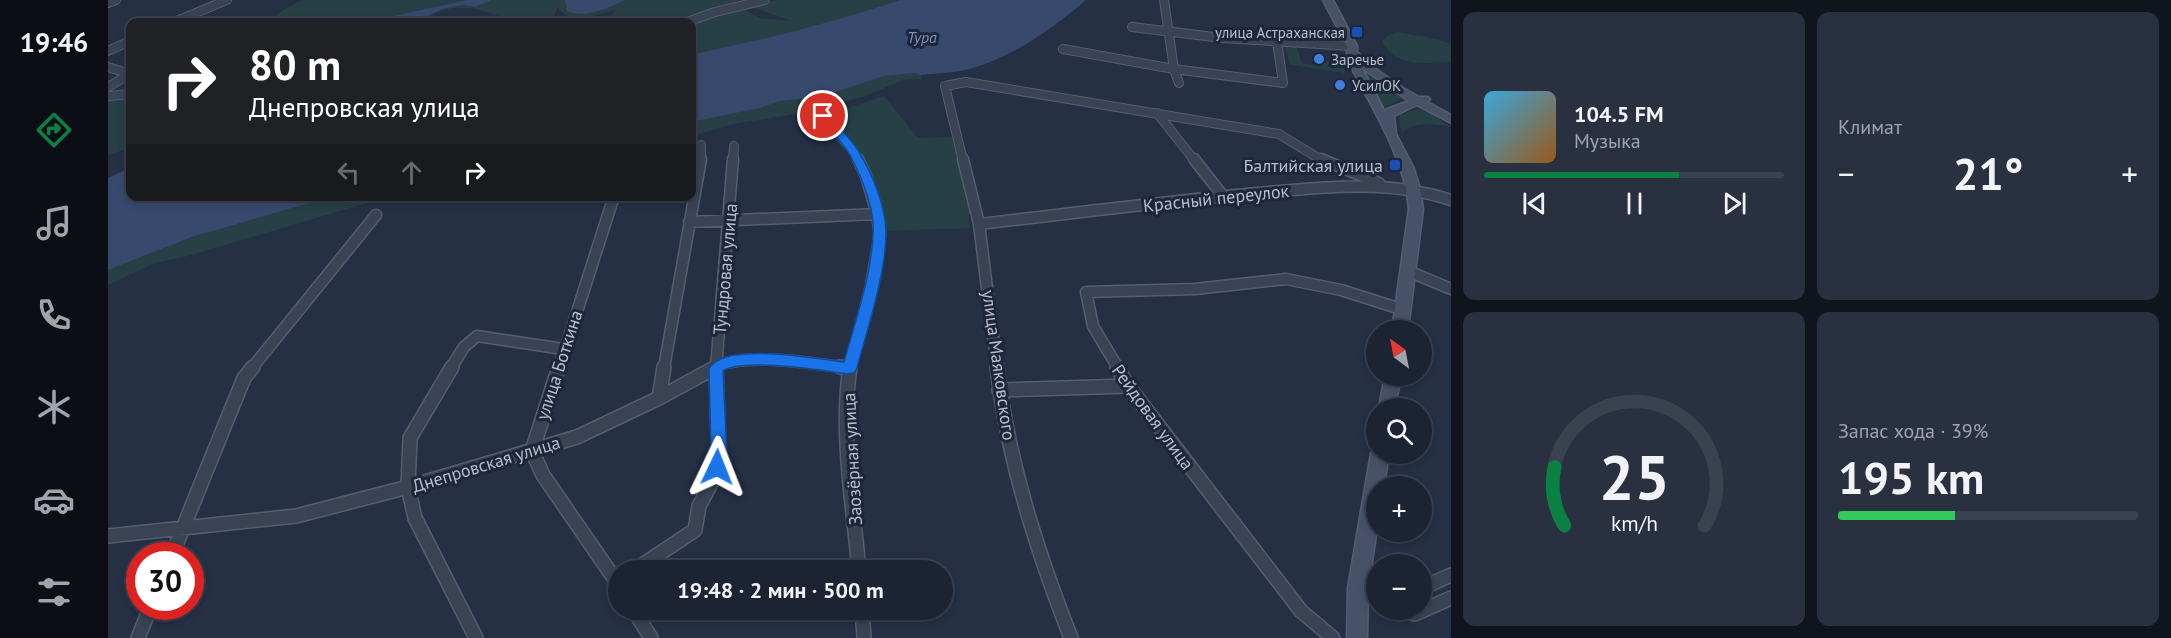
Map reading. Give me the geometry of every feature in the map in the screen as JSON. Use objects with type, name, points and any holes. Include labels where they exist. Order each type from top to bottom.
[{"type":"street","points":[[108,3],[116,0]]},
{"type":"street","points":[[184,18],[227,0]]},
{"type":"street","points":[[696,19],[765,0]]},
{"type":"street","points":[[1164,0],[1174,69],[1179,83]]},
{"type":"street","points":[[1329,0],[1352,49],[1367,67],[1451,114]]},
{"type":"street","points":[[1132,27],[1169,33],[1352,49]]},
{"type":"street","points":[[1064,50],[1174,69],[1283,83],[1277,41]]},
{"type":"street","points":[[108,51],[126,43]]},
{"type":"street","points":[[1352,49],[1352,60],[1408,169],[1414,189],[1416,209],[1402,320]]},
{"type":"street","points":[[108,67],[126,73]]},
{"type":"street","points":[[108,87],[126,76]]},
{"type":"street","name":"улица Маяковского","points":[[1071,638],[1020,491],[999,390],[979,224],[945,86],[966,82],[1157,113]]},
{"type":"street","points":[[108,96],[126,94]]},
{"type":"street","points":[[1423,100],[1451,120]]},
{"type":"street","points":[[1392,137],[1388,116],[1391,111],[1423,100]]},
{"type":"street","points":[[1157,113],[1279,134],[1324,161],[1379,183]]},
{"type":"street","points":[[1157,113],[1223,196]]},
{"type":"street","name":"Заозёрная улица","points":[[823,116],[854,152],[866,176],[877,214],[880,235],[871,286],[849,368],[846,398],[858,560]]},
{"type":"street","points":[[696,182],[701,145]]},
{"type":"street","name":"Тундровая улица","points":[[650,560],[695,530],[699,506],[715,476],[719,456],[716,369],[734,146]]},
{"type":"street","name":"Красный переулок","points":[[979,224],[1223,196],[1379,183],[1414,189],[1451,200]]},
{"type":"street","name":"улица Боткина","points":[[532,451],[612,201]]},
{"type":"street","points":[[659,398],[693,201]]},
{"type":"street","points":[[689,222],[877,214]]},
{"type":"street","points":[[177,542],[244,378],[376,215]]},
{"type":"street","points":[[1408,271],[1451,289]]},
{"type":"street","name":"Рейдовая улица","points":[[1333,638],[1301,611],[1128,386],[1093,326],[1086,292],[1195,289],[1286,279],[1341,290],[1404,310]]},
{"type":"street","points":[[476,638],[415,518],[408,487],[410,438],[464,347],[477,336],[563,349]]},
{"type":"street","name":"Днепровская улица","points":[[108,537],[296,516],[408,487],[577,437],[659,398],[716,369],[725,362],[746,359],[849,368]]},
{"type":"street","points":[[999,390],[1128,386]]},
{"type":"street","points":[[532,451],[543,475],[608,569]]},
{"type":"street","points":[[1357,638],[1358,588],[1378,464]]},
{"type":"street","points":[[1432,584],[1451,575]]},
{"type":"street","points":[[1358,588],[1366,592]]},
{"type":"street","points":[[1432,606],[1451,598]]},
{"type":"street","points":[[138,638],[145,620]]},
{"type":"street","points":[[640,620],[651,638]]},
{"type":"street","points":[[863,620],[864,638]]},
{"type":"green space","points":[[302,0],[467,0],[384,18],[273,18]]},
{"type":"green space","points":[[492,0],[565,0],[568,9],[600,10],[625,0],[742,0],[681,18],[601,18],[613,15],[616,9],[577,18],[563,13],[558,7],[553,18],[502,18],[472,8],[452,8],[423,18],[442,9],[463,5],[475,7]]},
{"type":"green space","points":[[777,0],[900,0],[797,31],[696,53],[696,22],[740,8],[760,18],[792,21],[755,8],[760,4]]},
{"type":"green space","points":[[1397,32],[1451,44],[1451,61],[1422,63],[1394,56],[1382,41]]},
{"type":"green space","points":[[1284,43],[1296,45],[1302,63],[1321,66],[1321,63],[1326,63],[1326,61],[1342,63],[1345,73],[1290,65]]},
{"type":"green space","points":[[1360,68],[1400,94],[1403,98],[1380,110]]},
{"type":"green space","points":[[915,73],[921,75],[921,79],[906,79],[865,96],[813,111],[733,124],[696,135],[696,121],[760,108],[780,101],[821,97],[884,76]]},
{"type":"green space","points":[[884,96],[918,138],[953,137],[957,141],[971,213],[968,215],[970,228],[882,231],[870,177],[826,115]]},
{"type":"green space","points":[[126,98],[126,149],[108,155],[108,100]]},
{"type":"green space","points":[[1418,109],[1431,113],[1451,127],[1432,124],[1419,125],[1402,134],[1400,115]]},
{"type":"green space","points":[[316,201],[374,201],[188,256],[155,263],[108,285],[108,270],[192,237]]},
{"type":"water","points":[[467,0],[492,0],[475,7],[463,5],[442,9],[423,18],[384,18]]},
{"type":"water","points":[[565,0],[625,0],[596,12],[581,14],[567,11]]},
{"type":"water","name":"Тура","points":[[900,0],[1086,0],[1034,39],[1006,55],[976,67],[921,75],[915,73],[884,76],[821,97],[780,101],[760,108],[696,121],[696,53],[848,16]]},
{"type":"water","points":[[126,170],[126,201],[316,201],[192,237],[108,270],[108,178]]},
{"type":"place","name":"улица Астраханская","points":[[1357,32]]},
{"type":"place","name":"Заречье","points":[[1319,59]]},
{"type":"place","name":"УсилОК","points":[[1340,85]]},
{"type":"place","name":"Балтийская улица","points":[[1395,165]]},
{"type":"route","points":[[717,467],[719,456],[716,369],[725,362],[746,359],[849,368],[871,286],[880,235],[877,214],[866,176],[854,152],[823,116]]}]
